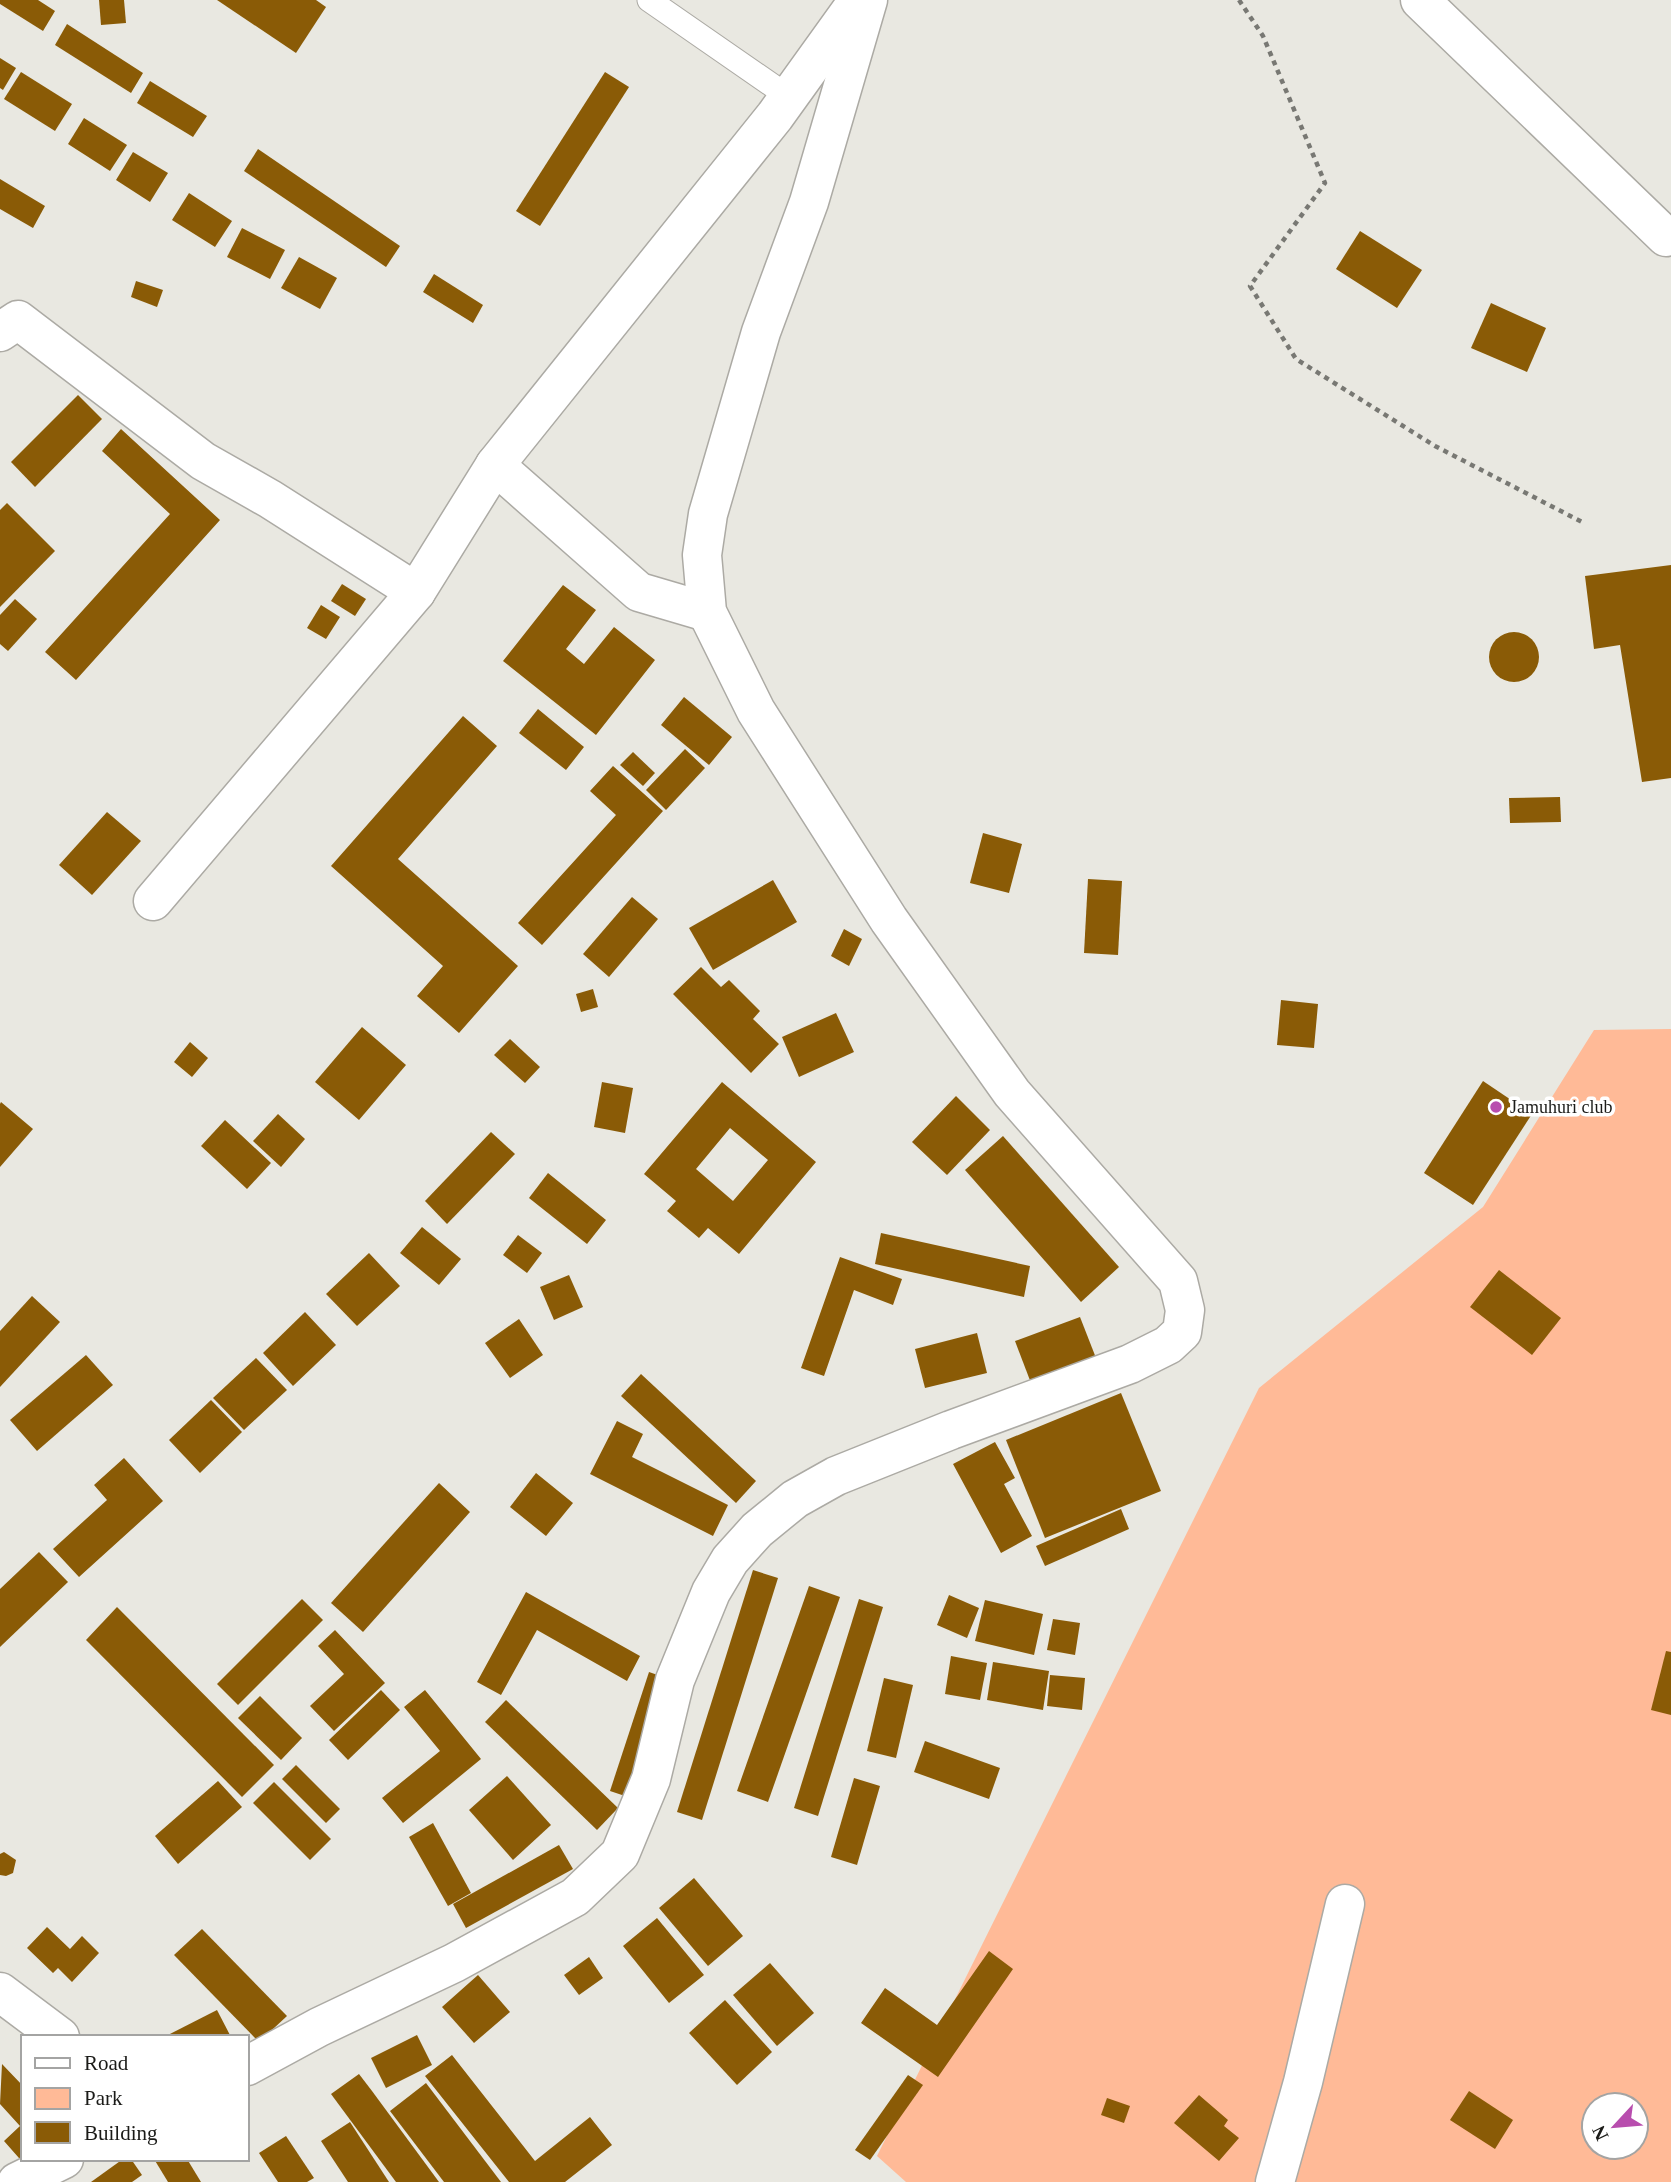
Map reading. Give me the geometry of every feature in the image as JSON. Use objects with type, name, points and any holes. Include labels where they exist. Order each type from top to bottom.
[{"type":"street","points":[[153,901],[416,592],[495,465],[789,97],[858,0]]},
{"type":"street","points":[[248,2066],[454,1964],[575,1897],[620,1854],[651,1779],[675,1680],[710,1592],[730,1560],[757,1530],[794,1499],[836,1476],[938,1435],[1130,1364],[1168,1345],[1182,1332],[1185,1310],[1178,1281],[1012,1093],[897,931],[755,711],[707,612],[702,555],[708,514],[761,332],[809,202],[868,0]]},
{"type":"street","points":[[1420,0],[1666,237]]},
{"type":"street","points":[[6,318],[203,461],[270,499],[416,592]]},
{"type":"street","points":[[495,465],[639,592],[707,612]]},
{"type":"street","points":[[1275,2182],[1303,2082],[1345,1904]]},
{"type":"street","points":[[0,1992],[57,2035]]},
{"type":"street","points":[[17,2182],[60,2161]]},
{"type":"lane","points":[[649,0],[789,97]]},
{"type":"path","points":[[1239,0],[1262,36],[1325,183],[1250,286],[1296,359],[1435,446],[1582,522]]},
{"type":"green space","points":[[1671,1029],[1671,2182],[906,2182],[877,2156],[1259,1388],[1483,1207],[1594,1030]]},
{"type":"building","points":[[0,0],[38,0],[55,11],[43,31],[0,4]]},
{"type":"building","points":[[99,0],[124,0],[126,23],[101,25]]},
{"type":"building","points":[[217,0],[316,0],[326,7],[296,53]]},
{"type":"building","points":[[67,24],[143,73],[131,93],[55,45]]},
{"type":"building","points":[[0,58],[16,68],[3,90],[0,88]]},
{"type":"building","points":[[21,72],[72,104],[55,131],[4,99]]},
{"type":"building","points":[[605,72],[629,87],[540,226],[516,211]]},
{"type":"building","points":[[150,81],[207,116],[193,137],[137,103]]},
{"type":"building","points":[[84,118],[127,145],[110,171],[68,144]]},
{"type":"building","points":[[258,149],[400,246],[386,267],[244,171]]},
{"type":"building","points":[[133,152],[168,173],[150,202],[116,180]]},
{"type":"building","points":[[0,179],[45,206],[33,228],[0,209]]},
{"type":"building","points":[[189,193],[232,221],[215,247],[172,220]]},
{"type":"building","points":[[242,228],[285,250],[270,279],[227,257]]},
{"type":"building","points":[[1360,231],[1422,270],[1397,308],[1336,269]]},
{"type":"building","points":[[299,257],[337,278],[320,309],[281,288]]},
{"type":"building","points":[[434,274],[483,305],[473,323],[423,292]]},
{"type":"building","points":[[136,281],[163,290],[157,307],[131,297]]},
{"type":"building","points":[[1491,303],[1546,328],[1527,372],[1471,348]]},
{"type":"building","points":[[78,395],[102,419],[35,487],[11,462]]},
{"type":"building","points":[[121,429],[220,520],[76,680],[45,652],[170,514],[102,451]]},
{"type":"building","points":[[7,503],[55,551],[0,607],[0,510]]},
{"type":"building","points":[[1671,565],[1671,778],[1642,782],[1620,645],[1594,649],[1585,576]]},
{"type":"building","points":[[342,584],[366,599],[355,616],[331,601]]},
{"type":"building","points":[[563,585],[596,610],[566,649],[584,664],[614,627],[655,660],[596,735],[503,661]]},
{"type":"building","points":[[15,599],[37,619],[8,651],[0,644],[0,615]]},
{"type":"building","points":[[321,605],[340,617],[326,639],[307,628]]},
{"type":"building","points":[[1514,632],[1532,639],[1539,657],[1532,675],[1514,682],[1496,675],[1489,657],[1496,639]]},
{"type":"building","points":[[684,697],[732,737],[709,765],[661,725]]},
{"type":"building","points":[[538,709],[584,747],[566,770],[519,733]]},
{"type":"building","points":[[463,716],[497,746],[398,859],[518,966],[459,1033],[417,996],[443,966],[331,866]]},
{"type":"building","points":[[685,749],[705,768],[666,810],[646,790]]},
{"type":"building","points":[[633,752],[655,773],[643,786],[620,765]]},
{"type":"building","points":[[613,766],[663,811],[542,945],[518,923],[616,815],[590,791]]},
{"type":"building","points":[[1560,797],[1561,822],[1510,823],[1509,798]]},
{"type":"building","points":[[107,812],[141,841],[92,895],[59,865]]},
{"type":"building","points":[[983,833],[1022,844],[1009,893],[970,883]]},
{"type":"building","points":[[1088,879],[1122,881],[1118,955],[1084,953]]},
{"type":"building","points":[[773,880],[797,922],[713,970],[689,928]]},
{"type":"building","points":[[632,897],[658,919],[609,977],[583,954]]},
{"type":"building","points":[[844,929],[862,939],[849,966],[831,956]]},
{"type":"building","points":[[701,967],[721,987],[729,980],[760,1011],[753,1019],[779,1044],[751,1073],[673,994]]},
{"type":"building","points":[[593,989],[598,1007],[581,1012],[576,994]]},
{"type":"building","points":[[1281,1000],[1318,1004],[1314,1048],[1277,1045]]},
{"type":"building","points":[[836,1013],[854,1052],[799,1077],[782,1037]]},
{"type":"building","points":[[362,1027],[406,1065],[359,1120],[315,1082]]},
{"type":"building","points":[[510,1039],[540,1067],[525,1083],[494,1055]]},
{"type":"building","points":[[190,1042],[208,1058],[192,1077],[174,1062]]},
{"type":"building","points":[[1483,1081],[1532,1114],[1473,1205],[1424,1173]]},
{"type":"building","points":[[602,1082],[633,1088],[625,1133],[594,1127]]},
{"type":"building","points":[[722,1082],[816,1162],[739,1254],[708,1228],[699,1238],[667,1211],[676,1201],[644,1174]],"holes":[[[730,1128],[768,1160],[733,1201],[696,1169]]]},
{"type":"building","points":[[956,1096],[990,1130],[947,1175],[912,1142]]},
{"type":"building","points":[[1,1102],[33,1129],[0,1167],[0,1104]]},
{"type":"building","points":[[278,1114],[305,1139],[281,1167],[253,1141]]},
{"type":"building","points":[[225,1120],[271,1163],[247,1189],[201,1146]]},
{"type":"building","points":[[491,1132],[515,1154],[447,1224],[425,1201]]},
{"type":"building","points":[[1003,1136],[1119,1267],[1081,1302],[965,1170]]},
{"type":"building","points":[[548,1173],[606,1220],[587,1244],[529,1198]]},
{"type":"building","points":[[422,1227],[461,1259],[439,1285],[400,1253]]},
{"type":"building","points":[[881,1233],[1030,1266],[1024,1297],[875,1264]]},
{"type":"building","points":[[518,1235],[542,1253],[527,1273],[503,1255]]},
{"type":"building","points":[[369,1253],[400,1286],[357,1326],[326,1294]]},
{"type":"building","points":[[840,1257],[902,1279],[893,1305],[854,1290],[824,1376],[801,1368]]},
{"type":"building","points":[[1499,1270],[1561,1318],[1532,1355],[1470,1307]]},
{"type":"building","points":[[569,1275],[583,1307],[554,1320],[540,1287]]},
{"type":"building","points":[[32,1296],[60,1322],[0,1387],[0,1331]]},
{"type":"building","points":[[305,1312],[336,1345],[293,1386],[263,1353]]},
{"type":"building","points":[[1080,1317],[1096,1358],[1031,1383],[1015,1341]]},
{"type":"building","points":[[519,1319],[543,1355],[510,1378],[485,1343]]},
{"type":"building","points":[[977,1333],[987,1373],[925,1388],[915,1349]]},
{"type":"building","points":[[86,1355],[113,1385],[37,1451],[10,1420]]},
{"type":"building","points":[[256,1358],[287,1390],[244,1430],[213,1398]]},
{"type":"building","points":[[641,1374],[756,1481],[736,1503],[621,1396]]},
{"type":"building","points":[[1121,1393],[1161,1491],[1045,1538],[1006,1440]]},
{"type":"building","points":[[211,1400],[242,1432],[200,1473],[169,1440]]},
{"type":"building","points":[[617,1421],[643,1434],[632,1457],[728,1505],[713,1536],[590,1474]]},
{"type":"building","points":[[995,1442],[1015,1478],[1004,1484],[1032,1536],[1001,1553],[953,1464]]},
{"type":"building","points":[[124,1458],[163,1501],[79,1577],[53,1549],[107,1500],[94,1485]]},
{"type":"building","points":[[536,1473],[573,1503],[546,1536],[510,1507]]},
{"type":"building","points":[[439,1483],[470,1512],[363,1632],[331,1603]]},
{"type":"building","points":[[1121,1509],[1129,1529],[1045,1566],[1036,1546]]},
{"type":"building","points":[[39,1552],[68,1582],[0,1647],[0,1589]]},
{"type":"building","points":[[753,1570],[778,1578],[702,1820],[677,1812]]},
{"type":"building","points":[[809,1586],[840,1597],[768,1802],[737,1791]]},
{"type":"building","points":[[526,1592],[640,1656],[627,1681],[537,1630],[501,1695],[477,1682]]},
{"type":"building","points":[[949,1595],[979,1608],[967,1638],[937,1625]]},
{"type":"building","points":[[302,1599],[323,1620],[238,1705],[217,1684]]},
{"type":"building","points":[[859,1599],[883,1607],[818,1816],[794,1808]]},
{"type":"building","points":[[985,1600],[1043,1614],[1034,1655],[975,1641]]},
{"type":"building","points":[[117,1607],[274,1765],[242,1797],[86,1640]]},
{"type":"building","points":[[1053,1619],[1080,1623],[1075,1655],[1047,1650]]},
{"type":"building","points":[[335,1630],[385,1683],[334,1731],[310,1706],[344,1674],[318,1646]]},
{"type":"building","points":[[1666,1651],[1671,1652],[1671,1715],[1651,1710]]},
{"type":"building","points":[[951,1656],[987,1663],[980,1700],[945,1694]]},
{"type":"building","points":[[993,1662],[1049,1671],[1043,1710],[987,1700]]},
{"type":"building","points":[[649,1672],[672,1680],[634,1799],[610,1791]]},
{"type":"building","points":[[1050,1675],[1085,1678],[1082,1710],[1047,1706]]},
{"type":"building","points":[[884,1678],[913,1685],[896,1758],[867,1751]]},
{"type":"building","points":[[381,1690],[400,1710],[348,1760],[329,1740]]},
{"type":"building","points":[[425,1690],[481,1759],[403,1823],[382,1798],[440,1751],[404,1707]]},
{"type":"building","points":[[260,1696],[302,1738],[281,1760],[238,1718]]},
{"type":"building","points":[[506,1700],[618,1808],[597,1830],[485,1722]]},
{"type":"building","points":[[925,1741],[1000,1768],[989,1799],[914,1772]]},
{"type":"building","points":[[296,1765],[340,1809],[326,1823],[282,1779]]},
{"type":"building","points":[[507,1776],[551,1825],[513,1860],[469,1810]]},
{"type":"building","points":[[854,1778],[880,1786],[857,1865],[831,1857]]},
{"type":"building","points":[[218,1781],[242,1807],[178,1864],[155,1836]]},
{"type":"building","points":[[274,1782],[331,1839],[310,1860],[253,1803]]},
{"type":"building","points":[[433,1823],[471,1893],[448,1906],[409,1837]]},
{"type":"building","points":[[559,1845],[573,1869],[466,1928],[453,1904]]},
{"type":"building","points":[[4,1852],[16,1860],[13,1873],[6,1876],[0,1875],[0,1854]]},
{"type":"building","points":[[694,1878],[743,1936],[708,1966],[659,1908]]},
{"type":"building","points":[[657,1918],[704,1975],[669,2003],[623,1946]]},
{"type":"building","points":[[47,1927],[70,1949],[82,1936],[99,1953],[72,1982],[58,1968],[53,1973],[27,1948]]},
{"type":"building","points":[[202,1929],[287,2016],[259,2042],[174,1955]]},
{"type":"building","points":[[989,1951],[1013,1969],[938,2077],[861,2023],[885,1988],[937,2025]]},
{"type":"building","points":[[589,1957],[603,1978],[579,1995],[564,1975]]},
{"type":"building","points":[[770,1963],[814,2013],[777,2046],[733,1995]]},
{"type":"building","points":[[478,1975],[510,2012],[474,2043],[442,2007]]},
{"type":"building","points":[[725,2000],[772,2052],[737,2085],[689,2033]]},
{"type":"building","points":[[217,2010],[230,2035],[168,2035]]},
{"type":"building","points":[[417,2035],[432,2065],[386,2088],[371,2058]]},
{"type":"building","points":[[452,2055],[535,2161],[590,2117],[612,2145],[565,2182],[509,2182],[425,2076]]},
{"type":"building","points":[[2,2064],[21,2084],[21,2160],[4,2141],[20,2126],[0,2104]]},
{"type":"building","points":[[359,2074],[439,2182],[396,2182],[331,2094]]},
{"type":"building","points":[[908,2075],[923,2085],[870,2160],[855,2150]]},
{"type":"building","points":[[426,2083],[501,2182],[444,2182],[390,2111]]},
{"type":"building","points":[[1469,2091],[1513,2120],[1495,2149],[1450,2120]]},
{"type":"building","points":[[1199,2095],[1228,2120],[1224,2126],[1239,2138],[1219,2161],[1174,2123]]},
{"type":"building","points":[[1107,2098],[1130,2106],[1124,2123],[1101,2115]]},
{"type":"building","points":[[350,2122],[389,2182],[348,2182],[321,2141]]},
{"type":"building","points":[[286,2136],[314,2178],[307,2182],[278,2182],[259,2153]]},
{"type":"building","points":[[120,2161],[132,2161],[142,2175],[132,2182],[91,2182]]},
{"type":"building","points":[[155,2161],[188,2161],[201,2182],[168,2182]]},
{"type":"place","name":"Jamuhuri club","points":[[1496,1107]]}]
